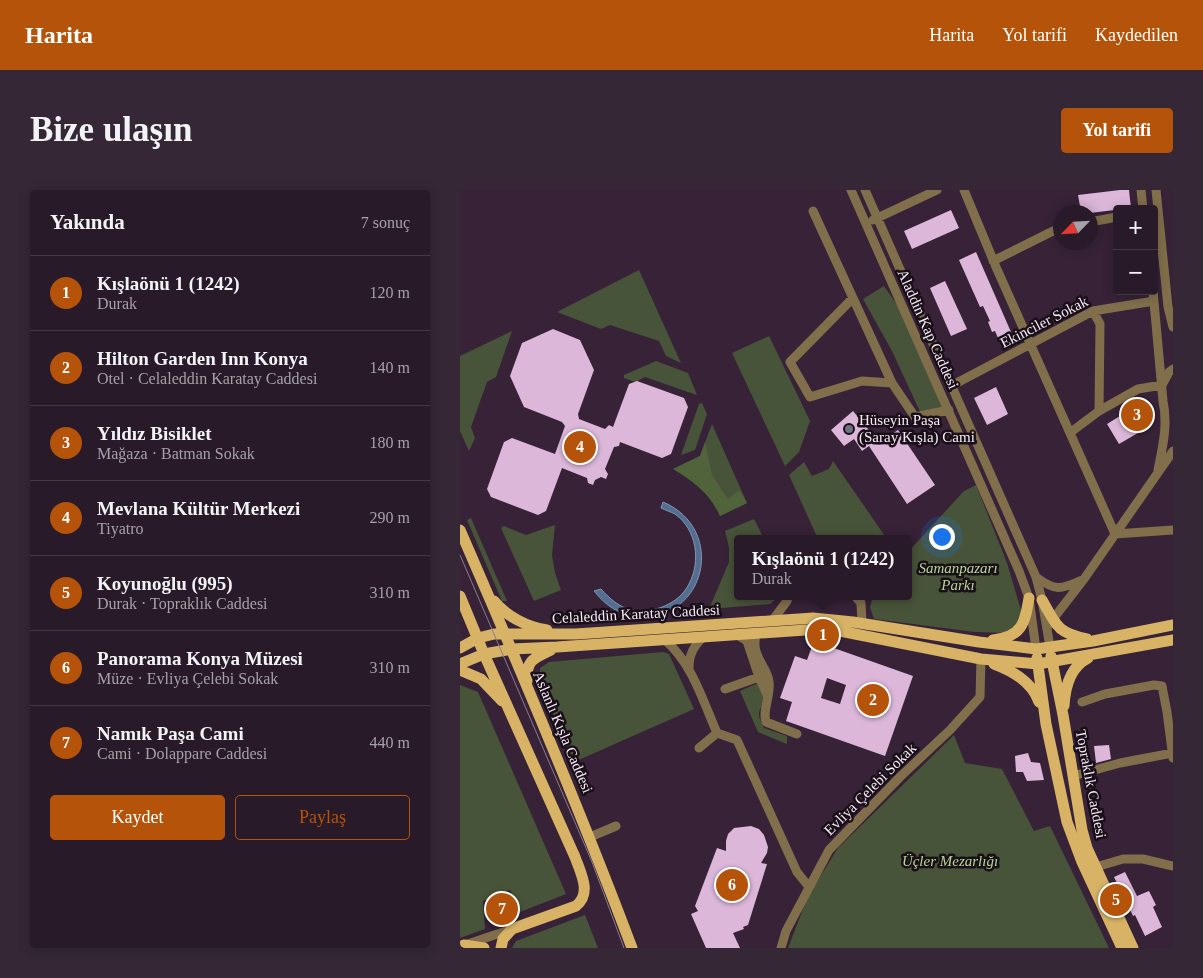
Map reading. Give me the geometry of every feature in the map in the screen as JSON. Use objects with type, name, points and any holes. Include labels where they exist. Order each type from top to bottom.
[{"type":"main road","name":"Aslanlı Kışla Caddesi","points":[[460,530],[590,837],[632,948]]},
{"type":"main road","points":[[487,591],[498,606],[528,626],[548,631],[576,634]]},
{"type":"main road","points":[[460,596],[575,857],[583,882],[584,896],[582,901],[576,906],[512,929],[503,939],[501,948]]},
{"type":"main road","points":[[979,642],[1003,639],[1020,628],[1026,620],[1029,598]]},
{"type":"main road","points":[[1042,600],[1053,619],[1067,634],[1093,641]]},
{"type":"main road","name":"Celaleddin Karatay Caddesi","points":[[478,638],[494,634],[576,634],[813,618],[862,623],[979,642],[1036,649],[1050,648]]},
{"type":"main road","points":[[1050,648],[1173,625]]},
{"type":"main road","name":"Celaleddin Karatay Caddesi","points":[[460,664],[484,654],[512,649],[820,629],[835,630],[981,659],[1038,664],[1051,663]]},
{"type":"main road","points":[[460,648],[478,638]]},
{"type":"main road","points":[[1051,663],[1173,640]]},
{"type":"main road","points":[[527,685],[526,671],[529,663],[557,647]]},
{"type":"main road","name":"Topraklık Caddesi","points":[[1050,648],[1051,663],[1063,715],[1082,830],[1096,867],[1133,948]]},
{"type":"main road","name":"Topraklık Caddesi","points":[[1036,649],[1046,724],[1067,822],[1073,840],[1122,948]]},
{"type":"main road","points":[[1063,715],[1070,676],[1085,659],[1095,655]]},
{"type":"main road","points":[[981,659],[1013,672],[1029,685],[1036,692],[1046,724]]},
{"type":"main road","points":[[460,670],[480,680],[496,693],[510,709]]},
{"type":"main road","points":[[462,946],[484,948]]},
{"type":"street","name":"Aladdin Kap Caddesi","points":[[851,190],[949,410],[1029,598],[1036,649]]},
{"type":"street","name":"Aladdin Kap Caddesi","points":[[865,190],[1036,577],[1050,648]]},
{"type":"street","points":[[865,222],[878,218],[937,190]]},
{"type":"street","points":[[964,190],[993,261],[1115,534]]},
{"type":"street","points":[[1141,190],[1143,205]]},
{"type":"street","points":[[1156,190],[1168,307],[1173,326]]},
{"type":"street","points":[[813,210],[892,383],[915,418],[949,410]]},
{"type":"street","points":[[1098,221],[1113,218]]},
{"type":"street","points":[[993,261],[1053,231]]},
{"type":"street","points":[[1153,295],[1163,400],[1170,420],[1158,472]]},
{"type":"street","points":[[853,298],[790,362],[810,397],[862,381],[892,383]]},
{"type":"street","name":"Ekinciler Sokak","points":[[951,386],[1093,311],[1154,301]]},
{"type":"street","points":[[1093,311],[1100,324],[1099,411]]},
{"type":"street","points":[[1162,385],[1169,372],[1173,369]]},
{"type":"street","points":[[1071,432],[1099,411],[1138,389],[1162,385]]},
{"type":"street","points":[[1048,632],[1053,619],[1084,579],[1173,451]]},
{"type":"street","points":[[1158,472],[1166,466],[1173,464]]},
{"type":"street","points":[[1115,534],[1173,530]]},
{"type":"street","points":[[1036,577],[1049,587],[1060,588],[1084,579]]},
{"type":"street","points":[[772,621],[787,600]]},
{"type":"street","points":[[858,600],[861,603],[862,623]]},
{"type":"street","points":[[756,633],[755,646],[768,673],[770,684],[769,700],[764,717],[766,722],[796,734]]},
{"type":"street","points":[[737,634],[747,641],[759,678],[769,700]]},
{"type":"street","points":[[690,671],[689,659],[694,646],[703,637]]},
{"type":"street","points":[[665,640],[674,647],[690,671],[717,734]]},
{"type":"street","name":"Evliya Çelebi Sokak","points":[[781,948],[786,931],[829,850],[901,776],[950,730],[980,697],[981,659]]},
{"type":"street","points":[[725,689],[759,678]]},
{"type":"street","points":[[1082,702],[1105,694],[1154,685],[1162,686],[1173,758]]},
{"type":"street","points":[[717,734],[737,740],[797,872],[809,888]]},
{"type":"street","points":[[699,748],[717,734]]},
{"type":"street","points":[[1073,776],[1120,763],[1173,754]]},
{"type":"street","points":[[590,837],[616,826]]},
{"type":"street","points":[[1096,867],[1123,859],[1143,859],[1173,866]]},
{"type":"street","points":[[462,946],[512,929]]},
{"type":"green space","points":[[639,270],[681,363],[666,356],[659,341],[610,325],[601,329],[557,312]]},
{"type":"green space","points":[[884,286],[909,322],[946,406],[922,416],[892,351],[863,299]]},
{"type":"green space","points":[[512,331],[496,377],[487,382],[471,427],[475,438],[469,451],[460,431],[460,356]]},
{"type":"green space","points":[[769,336],[810,421],[799,452],[785,466],[732,353]]},
{"type":"green space","points":[[656,361],[688,373],[697,395],[645,377],[635,382],[624,378],[624,375]]},
{"type":"green space","points":[[702,403],[707,414],[695,450],[681,455],[699,404]]},
{"type":"green space","points":[[712,424],[747,503],[720,516],[700,488],[673,469],[700,456]]},
{"type":"green space","points":[[705,442],[712,475],[728,499],[739,490],[747,503],[720,516],[700,488],[673,469],[700,456]]},
{"type":"green space","points":[[833,461],[884,535],[816,535],[789,475],[804,462],[812,476],[829,469]]},
{"type":"green space","name":"Samanpazarı Parkı","points":[[976,485],[1007,563],[1023,617],[1010,633],[975,632],[874,619],[870,607],[872,600],[912,600],[912,548],[964,491]]},
{"type":"green space","points":[[471,518],[507,601],[502,601],[467,520]]},
{"type":"green space","points":[[754,519],[762,535],[734,535],[734,600],[775,600],[770,604],[709,609],[729,562],[729,547],[725,531]]},
{"type":"green space","points":[[555,525],[552,555],[555,573],[561,590],[534,601],[501,528],[504,526],[526,535]]},
{"type":"green space","points":[[663,652],[669,654],[694,709],[574,762],[540,683],[540,668],[549,662]]},
{"type":"green space","points":[[758,683],[764,699],[759,713],[761,723],[764,728],[787,736],[787,744],[758,732],[740,691]]},
{"type":"green space","points":[[460,685],[478,692],[566,894],[520,912],[510,890],[483,901],[485,929],[460,938]]},
{"type":"green space","name":"Üçler Mezarlığı","points":[[954,735],[965,763],[1002,769],[1034,831],[1050,826],[1109,948],[788,948],[808,896],[838,848]]},
{"type":"green space","points":[[585,915],[598,948],[512,948],[516,941]]},
{"type":"water","points":[[663,502],[683,515],[696,532],[701,551],[700,571],[693,589],[680,604],[662,614],[639,616],[619,612],[603,601],[594,591],[601,589],[615,602],[628,609],[640,611],[657,609],[679,597],[685,591],[693,575],[696,556],[692,537],[688,528],[675,514],[661,508]]},
{"type":"building","points":[[1129,190],[1131,205],[1113,205],[1113,210],[1098,212],[1098,205],[1080,205],[1078,195]]},
{"type":"building","points":[[951,210],[959,228],[912,249],[904,231]]},
{"type":"building","points":[[976,252],[1011,332],[998,338],[995,331],[992,332],[988,322],[990,321],[983,306],[980,307],[959,260]]},
{"type":"building","points":[[945,281],[967,329],[951,336],[930,288]]},
{"type":"building","points":[[553,329],[580,340],[594,370],[578,414],[579,419],[605,429],[609,425],[613,427],[629,384],[637,381],[684,398],[688,407],[671,454],[662,458],[620,442],[619,446],[614,447],[605,469],[608,474],[606,479],[601,477],[595,480],[593,485],[588,483],[587,478],[562,468],[546,511],[538,515],[491,497],[487,489],[504,442],[512,438],[555,454],[565,426],[562,422],[524,407],[510,376],[522,343]]},
{"type":"building","points":[[996,387],[1008,414],[987,425],[974,398]]},
{"type":"building","points":[[1138,405],[1150,426],[1119,444],[1107,424]]},
{"type":"building","points":[[853,411],[880,442],[898,430],[935,485],[907,504],[869,446],[862,451],[854,439],[844,446],[831,430]]},
{"type":"building","points":[[814,641],[913,676],[885,756],[786,721],[792,702],[780,698],[795,656],[807,660]],"holes":[[[827,678],[846,685],[840,704],[821,698]]]},
{"type":"building","points":[[1109,745],[1111,759],[1096,763],[1094,746]]},
{"type":"building","points":[[1028,753],[1031,762],[1040,763],[1044,780],[1027,781],[1023,772],[1016,772],[1015,756]]},
{"type":"building","points":[[751,826],[759,829],[764,835],[768,847],[761,863],[767,864],[748,925],[743,927],[744,929],[733,933],[740,948],[706,948],[691,914],[698,911],[695,906],[717,848],[726,851],[728,834],[734,828]]},
{"type":"building","points":[[1125,872],[1137,896],[1149,891],[1156,905],[1153,907],[1162,927],[1145,936],[1114,877]]},
{"type":"building","points":[[507,898],[513,914],[496,920],[491,904]]},
{"type":"tram line","points":[[460,555],[592,862],[624,948]]},
{"type":"place","name":"Yıldız Bisiklet","points":[[1137,415]]},
{"type":"place","name":"Hüseyin Paşa (Saray Kışla) Cami","points":[[849,429]]},
{"type":"place","name":"Mevlana Kültür Merkezi","points":[[580,447]]},
{"type":"place","name":"Kışlaönü 1 (1242)","points":[[823,635]]},
{"type":"place","name":"Hilton Garden Inn Konya","points":[[873,700]]},
{"type":"place","name":"Panorama Konya Müzesi","points":[[732,885]]},
{"type":"place","name":"Koyunoğlu (995)","points":[[1116,900]]},
{"type":"place","name":"Namık Paşa Cami","points":[[502,909]]}]
